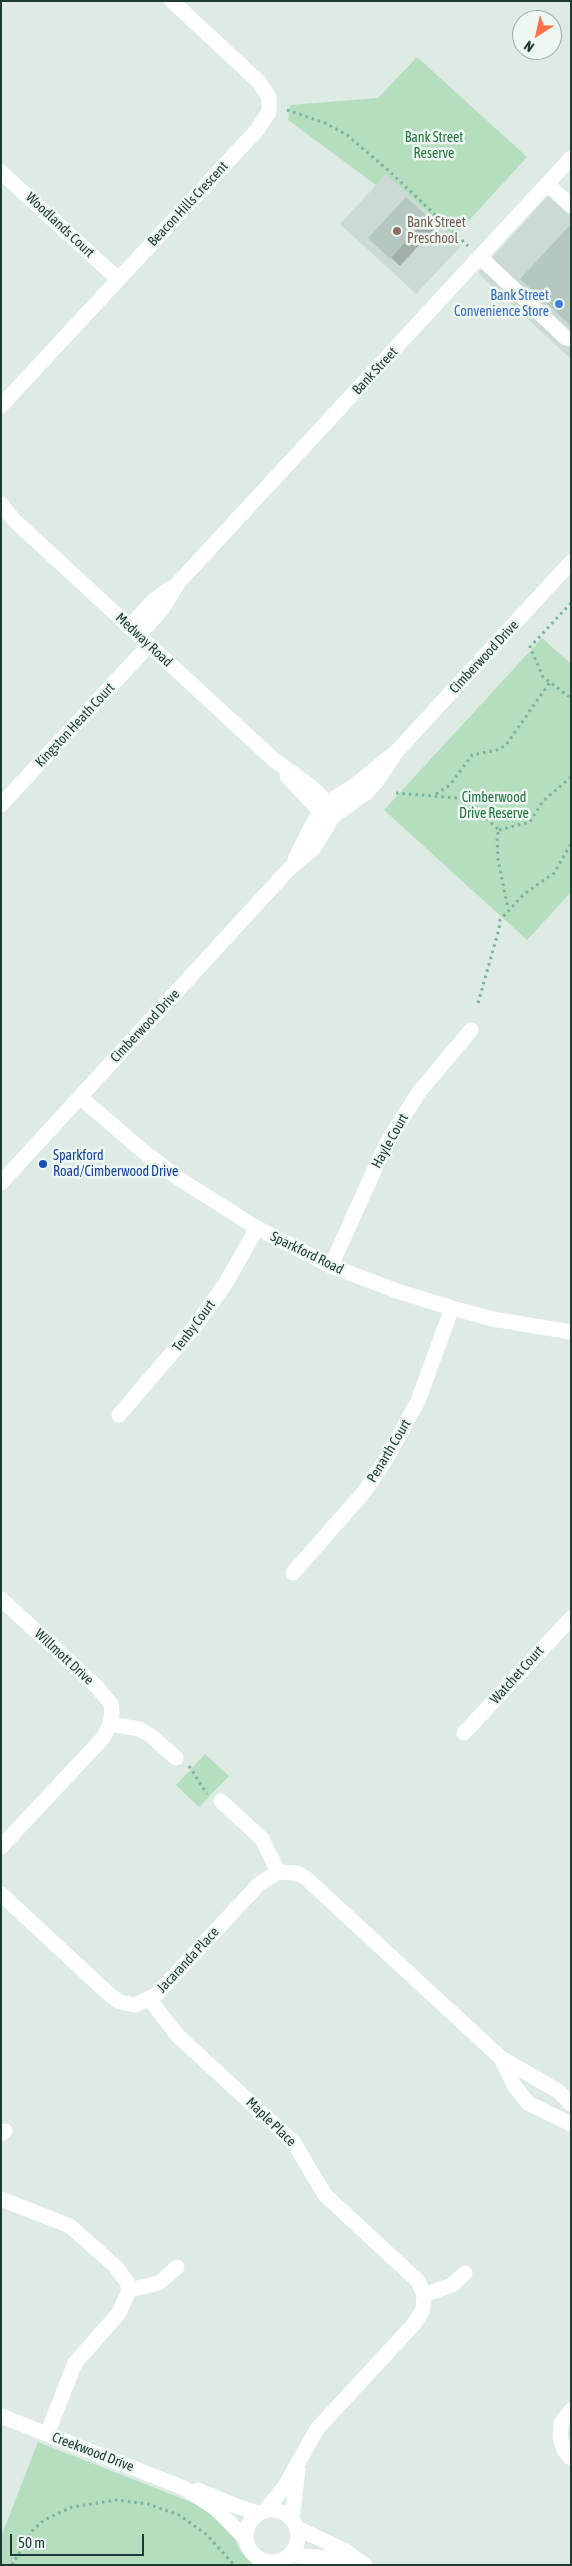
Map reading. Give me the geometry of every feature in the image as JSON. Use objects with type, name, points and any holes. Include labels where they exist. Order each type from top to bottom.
[{"type":"street","name":"Beacon Hills Crescent","points":[[1,406],[257,130],[269,112],[270,104],[265,89],[259,82],[172,1]]},
{"type":"street","name":"Bank Street","points":[[139,636],[162,609],[178,583],[571,158]]},
{"type":"street","name":"Woodlands Court","points":[[1,172],[118,279]]},
{"type":"street","points":[[547,184],[571,206]]},
{"type":"street","points":[[480,257],[566,338],[571,339]]},
{"type":"street","name":"Medway Road","points":[[1,504],[15,521],[273,760],[313,788],[327,810]]},
{"type":"street","name":"Medway Road","points":[[1,513],[15,521]]},
{"type":"street","name":"Cimberwood Drive","points":[[1,1183],[289,869],[314,848],[327,810],[366,793],[397,751],[571,562]]},
{"type":"street","name":"Kingston Heath Court","points":[[1,805],[139,636]]},
{"type":"street","name":"Hayle Court","points":[[331,1266],[386,1144],[419,1092],[471,1030]]},
{"type":"street","name":"Sparkford Road","points":[[80,1097],[144,1152],[181,1180],[257,1228],[331,1266],[397,1291],[452,1308],[493,1319],[571,1332]]},
{"type":"street","name":"Tenby Court","points":[[119,1415],[196,1326],[227,1281],[257,1228]]},
{"type":"street","name":"Penarth Court","points":[[293,1573],[348,1511],[385,1461],[418,1401],[452,1308]]},
{"type":"street","name":"Willmott Drive","points":[[1,1599],[107,1698],[112,1713],[110,1724]]},
{"type":"street","name":"Watchet Court","points":[[464,1733],[571,1618]]},
{"type":"street","points":[[1,1847],[103,1738],[110,1724],[144,1732],[176,1758]]},
{"type":"street","points":[[221,1801],[262,1839],[278,1872],[297,1873],[306,1879],[501,2058],[558,2090],[571,2104]]},
{"type":"street","name":"Jacaranda Place","points":[[1,1894],[111,1996],[127,2005],[135,2005],[150,2000],[258,1884],[278,1872]]},
{"type":"street","name":"Maple Place","points":[[150,2000],[177,2036],[294,2143],[325,2195],[418,2282],[424,2295]]},
{"type":"street","points":[[501,2058],[514,2085],[528,2103],[571,2124]]},
{"type":"street","points":[[1,2199],[70,2226],[116,2267],[127,2282],[129,2290],[119,2313],[76,2364],[46,2434]]},
{"type":"street","points":[[129,2290],[159,2283],[178,2267]]},
{"type":"street","points":[[350,2565],[328,2558],[290,2555],[275,2562],[267,2562],[253,2554],[246,2539],[249,2524],[285,2486],[317,2429],[413,2325],[423,2310],[424,2295],[452,2285],[465,2273]]},
{"type":"street","points":[[571,2410],[561,2423],[560,2437],[564,2450],[571,2458]]},
{"type":"street","name":"Creekwood Drive","points":[[1,2416],[184,2488],[221,2513],[246,2539]]},
{"type":"street","points":[[290,2555],[298,2542],[294,2523],[300,2461]]},
{"type":"street","name":"Creekwood Drive","points":[[184,2488],[201,2490],[236,2506],[262,2512]]},
{"type":"street","points":[[262,2512],[279,2511],[294,2523],[344,2550],[365,2565]]},
{"type":"path","points":[[287,110],[325,123],[347,135],[389,170],[480,257]]},
{"type":"path","points":[[571,602],[530,647],[539,671],[571,698]]},
{"type":"path","points":[[435,795],[450,785],[472,756],[497,750],[506,745],[550,682]]},
{"type":"path","points":[[499,830],[513,828],[530,822],[543,801],[571,777]]},
{"type":"path","points":[[396,793],[458,798],[468,802],[499,830]]},
{"type":"path","points":[[499,830],[497,837],[498,859],[508,909]]},
{"type":"path","points":[[478,1002],[499,929],[499,922],[508,909],[524,894],[554,873],[571,844]]},
{"type":"path","points":[[176,1758],[180,1754],[203,1790],[215,1803],[221,1801]]},
{"type":"path","points":[[12,2565],[32,2531],[44,2520],[72,2507],[117,2500],[148,2504],[179,2515],[206,2535],[234,2565]]},
{"type":"shaded area","name":"Bank Street Preschool","points":[[386,174],[462,245],[416,294],[340,224]]},
{"type":"shaded area","points":[[557,186],[571,199],[571,359],[478,273]]},
{"type":"green space","name":"Bank Street Reserve","points":[[417,57],[527,157],[454,237],[386,174],[376,185],[288,120],[290,105],[378,98]]},
{"type":"green space","name":"Cimberwood Drive Reserve","points":[[542,638],[571,664],[571,892],[527,940],[384,810]]},
{"type":"green space","points":[[205,1754],[229,1776],[199,1807],[176,1785]]},
{"type":"green space","points":[[38,2442],[201,2506],[214,2514],[234,2538],[241,2552],[256,2565],[1,2565],[1,2537]]},
{"type":"building","points":[[406,197],[428,217],[390,259],[368,238]]},
{"type":"building","name":"Bank Street Convenience Store","points":[[571,224],[571,326],[520,279]]},
{"type":"place","name":"Bank Street Preschool","points":[[397,231]]},
{"type":"place","name":"Bank Street Convenience Store","points":[[559,304]]},
{"type":"place","name":"Sparkford Road/Cimberwood Drive","points":[[43,1164]]}]
